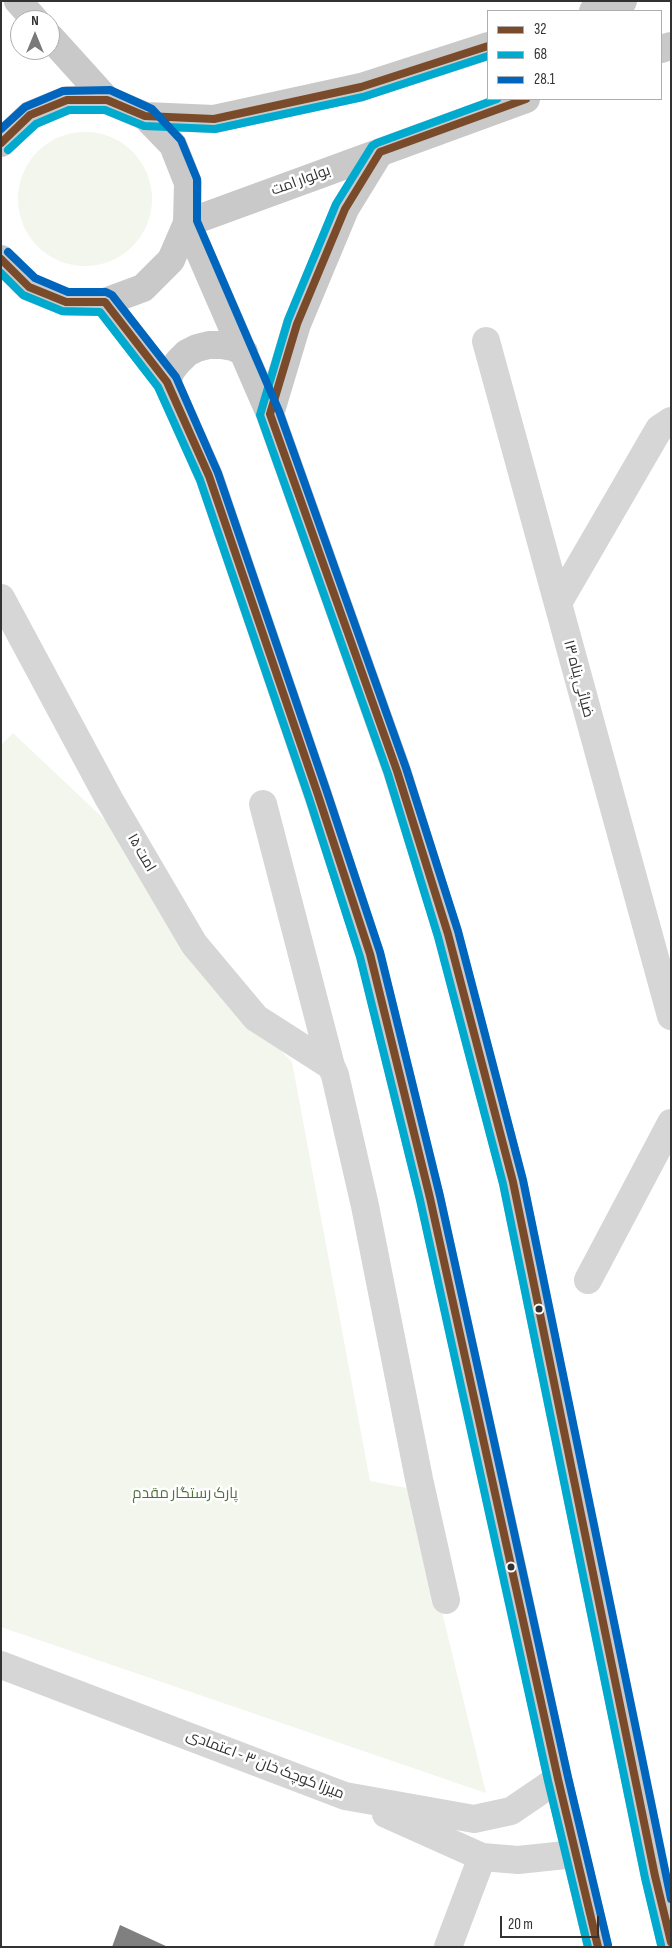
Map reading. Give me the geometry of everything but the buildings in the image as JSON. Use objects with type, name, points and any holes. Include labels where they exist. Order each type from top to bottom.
[{"type":"main road","points":[[596,10],[623,1]]},
{"type":"main road","points":[[1,143],[30,115],[67,100],[107,100],[145,116],[214,119],[361,87],[487,46]]},
{"type":"main road","points":[[60,48],[107,100]]},
{"type":"main road","name":"بولوار امت","points":[[187,222],[523,100]]},
{"type":"main road","points":[[1,260],[29,287],[66,302],[105,302],[143,288],[171,260],[187,222],[188,183],[173,145],[145,116]]},
{"type":"main road","points":[[270,414],[297,324],[345,209],[380,152]]},
{"type":"main road","points":[[187,222],[270,414],[397,771],[448,934],[513,1182],[663,1880],[671,1943]]},
{"type":"main road","points":[[105,302],[167,382],[209,476],[370,954],[430,1198],[558,1779],[598,1947]]},
{"type":"main road","points":[[167,382],[171,371],[178,362],[187,353],[198,348],[209,344],[221,344],[244,352]]},
{"type":"street","name":"ضیائی پناه ۱۳","points":[[486,341],[671,1016]]},
{"type":"street","points":[[558,603],[659,429],[671,421]]},
{"type":"street","name":"امت ۱۵","points":[[1,598],[109,799],[194,944],[256,1018],[331,1066]]},
{"type":"street","points":[[264,804],[331,1066],[335,1074],[364,1206],[419,1480],[446,1600]]},
{"type":"street","points":[[588,1280],[671,1123]]},
{"type":"street","name":"میرزا کوچک خان ۳ - اعتمادی","points":[[1,1664],[346,1796],[474,1819],[511,1811],[558,1779]]},
{"type":"street","points":[[346,1796],[482,1857],[518,1860],[575,1854]]},
{"type":"street","points":[[448,1947],[482,1857]]},
{"type":"green space","points":[[85,132],[111,137],[122,143],[132,152],[141,162],[147,173],[152,199],[147,225],[141,236],[132,246],[122,255],[111,261],[85,266],[59,261],[48,255],[38,246],[29,236],[23,225],[18,199],[23,173],[29,162],[38,152],[48,143],[59,137]]},
{"type":"green space","name":"پارک رستگار مقدم","points":[[13,733],[122,836],[205,972],[292,1062],[370,1481],[412,1489],[486,1793],[1,1627],[1,745]]},
{"type":"transit line","name":"32","points":[[1,143],[30,115],[67,100],[107,100],[145,116],[214,119],[361,87],[487,46]]},
{"type":"transit line","name":"68","points":[[8,150],[36,124],[69,110],[105,110],[144,126],[215,129],[363,97],[487,56]]},
{"type":"transit line","name":"28.1","points":[[1,129],[25,107],[63,91],[110,90],[152,109],[181,140],[197,179],[197,221],[279,411],[406,768],[458,931],[523,1180],[671,1899]]},
{"type":"transit line","name":"68","points":[[494,100],[372,146],[336,204],[288,320],[260,415],[388,774],[438,937],[503,1184],[645,1878],[661,1945]]},
{"type":"transit line","name":"32","points":[[523,100],[380,152],[345,209],[297,324],[270,414],[397,771],[448,934],[513,1182],[655,1876],[671,1942]]},
{"type":"transit line","name":"28.1","points":[[8,252],[35,278],[68,292],[106,292],[112,295],[176,377],[218,473],[380,952],[440,1196],[568,1777],[608,1945]]},
{"type":"transit line","name":"32","points":[[1,259],[29,287],[66,302],[105,302],[167,382],[209,476],[370,954],[430,1198],[558,1779],[598,1947]]},
{"type":"transit line","name":"68","points":[[1,273],[23,295],[62,311],[100,312],[158,387],[200,480],[309,798],[360,957],[420,1200],[548,1781],[588,1947]]}]
